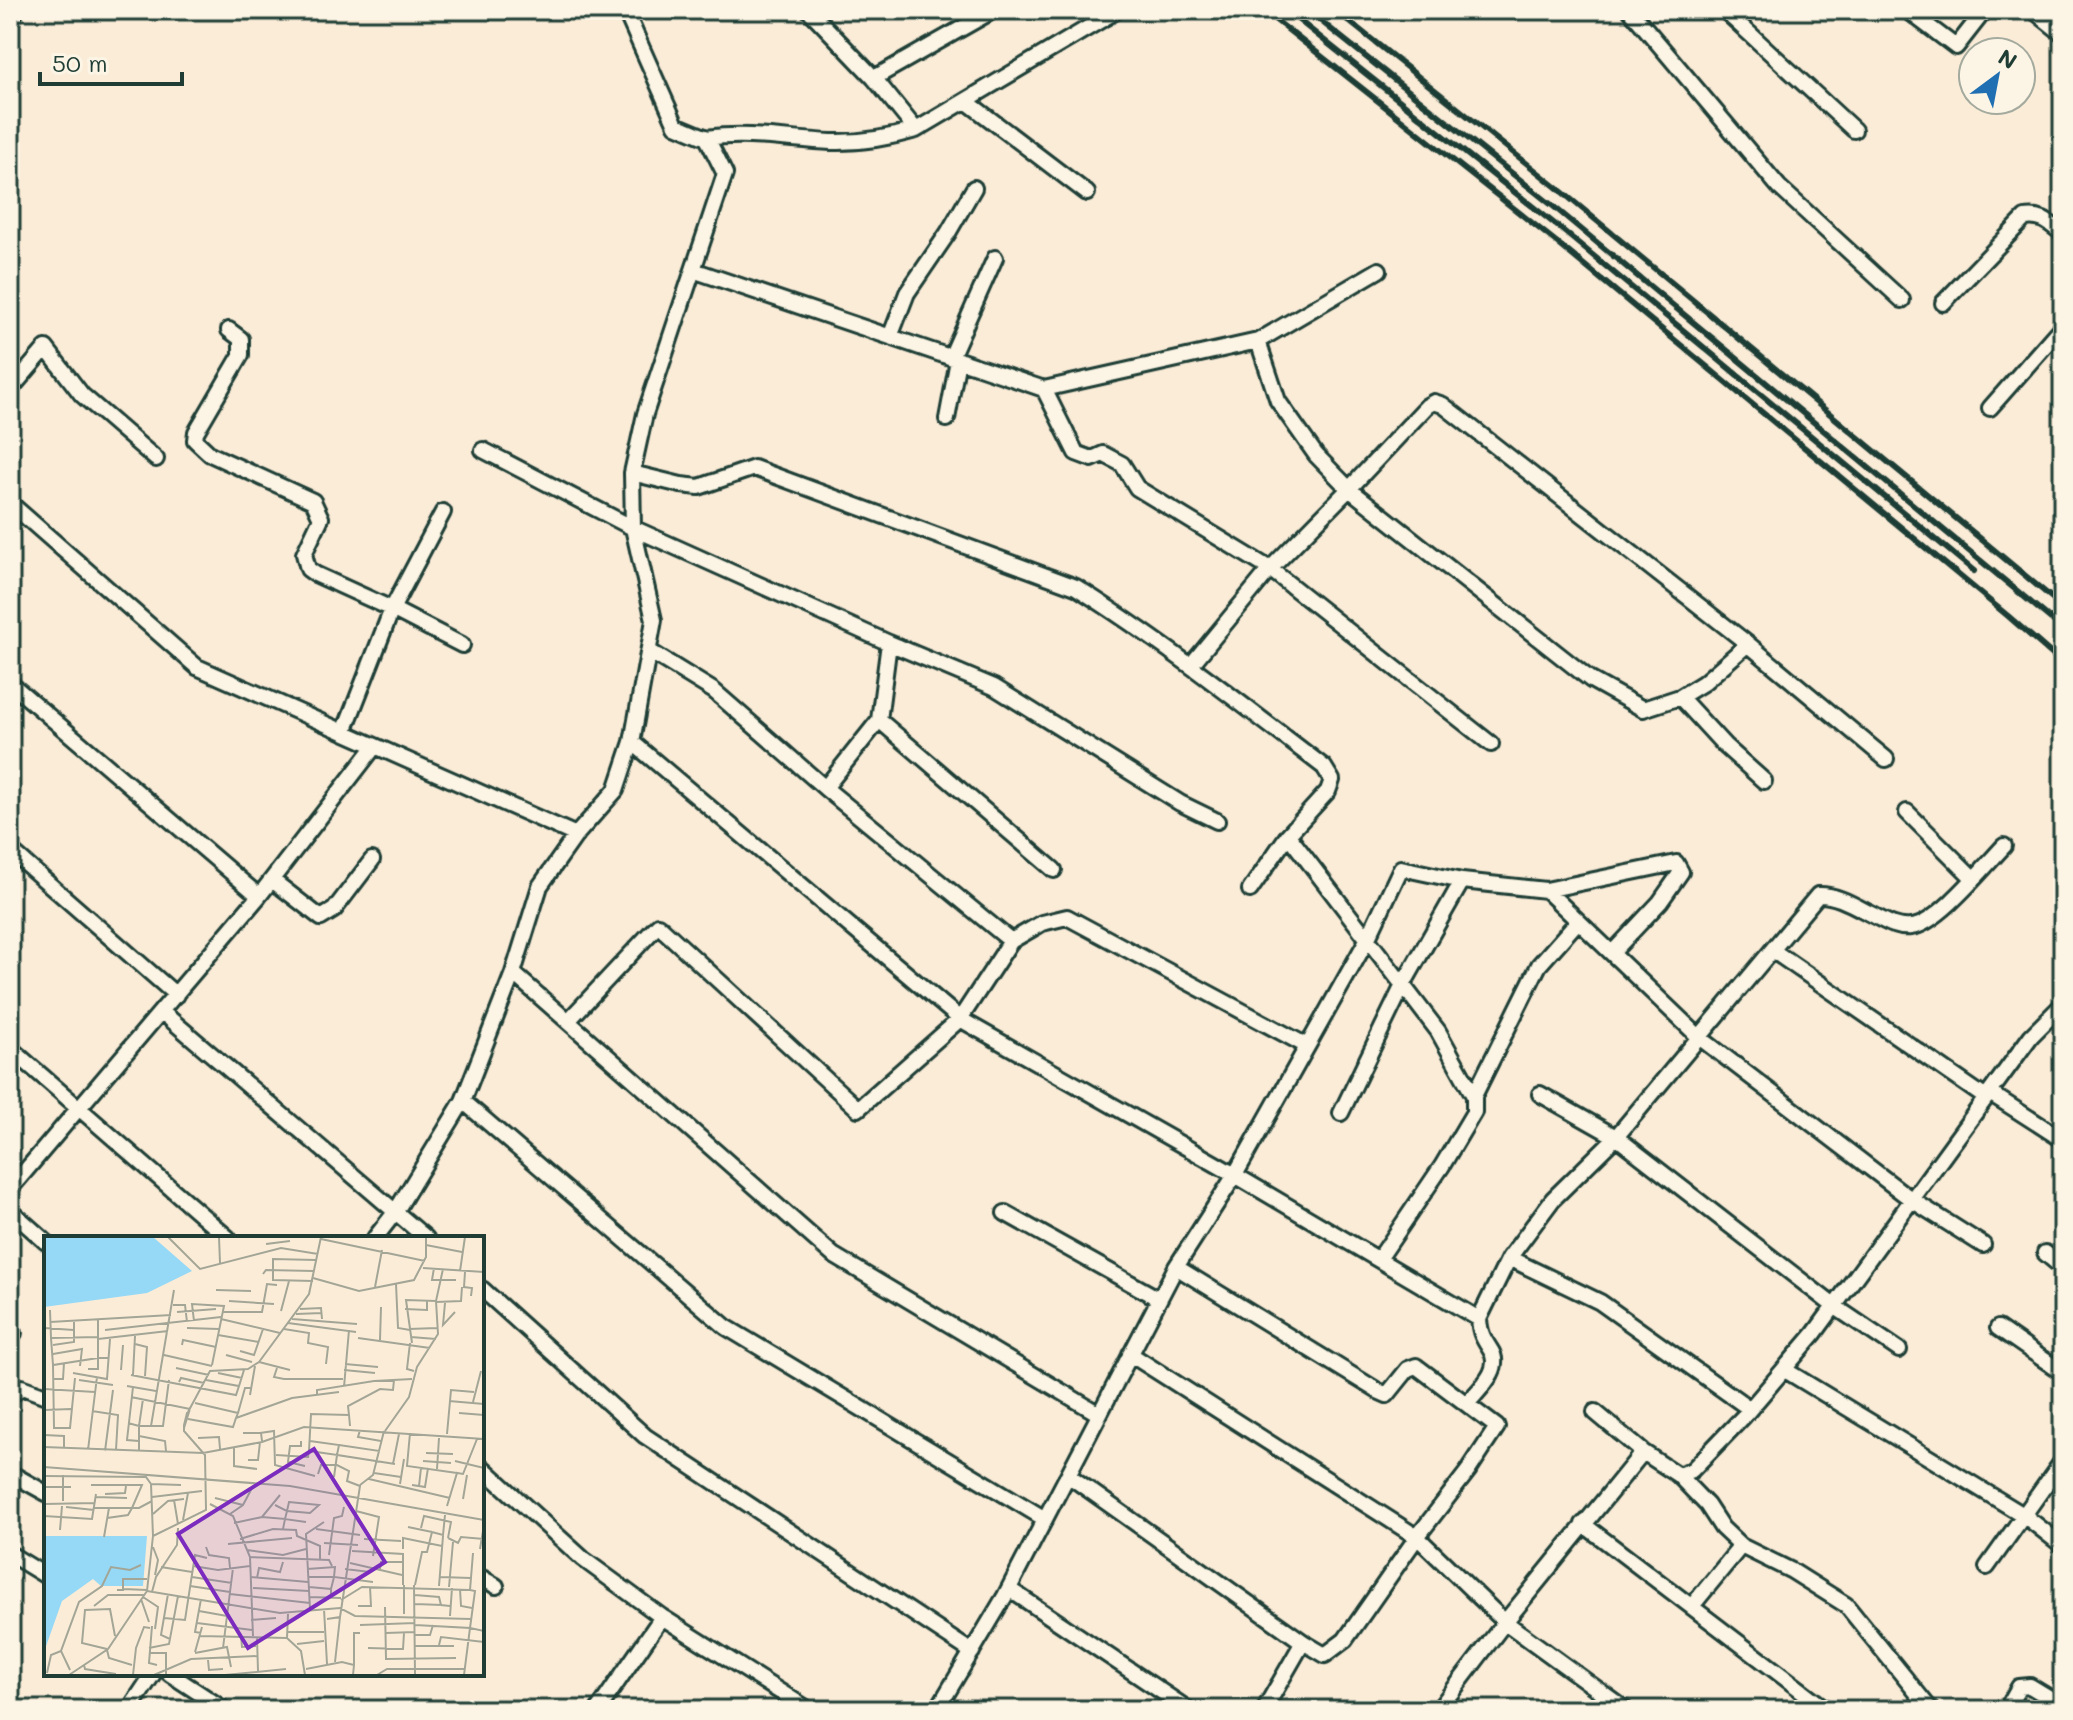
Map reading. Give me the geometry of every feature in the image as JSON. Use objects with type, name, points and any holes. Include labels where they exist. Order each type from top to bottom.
[{"type":"street","points":[[10,23],[16,10]]},
{"type":"street","points":[[625,10],[676,125],[707,138],[734,134],[833,142],[884,139],[916,130],[1118,10]]},
{"type":"street","points":[[809,10],[874,78],[916,130]]},
{"type":"street","points":[[874,78],[994,10]]},
{"type":"street","points":[[1630,10],[1779,187],[1902,300]]},
{"type":"street","points":[[1724,10],[1854,130]]},
{"type":"street","points":[[1907,10],[1956,47],[1985,10]]},
{"type":"street","points":[[2033,10],[2063,34]]},
{"type":"street","points":[[966,101],[1087,193]]},
{"type":"street","points":[[377,1236],[396,1211],[463,1101],[513,973],[540,886],[576,835],[616,790],[632,742],[654,620],[633,528],[632,473],[645,414],[725,174],[707,138]]},
{"type":"street","points":[[890,337],[907,293],[974,188]]},
{"type":"street","points":[[1943,303],[2025,218],[2036,216],[2063,234]]},
{"type":"street","points":[[947,419],[954,359],[995,258]]},
{"type":"street","points":[[693,270],[1044,389],[1258,341],[1379,270]]},
{"type":"street","points":[[1990,408],[2063,325]]},
{"type":"street","points":[[229,330],[241,339],[241,355],[196,432],[195,440],[210,454],[313,501],[321,518],[304,554],[308,569],[462,645]]},
{"type":"street","points":[[1258,341],[1278,401],[1316,455],[1349,489],[1591,680],[1643,709],[1680,697],[1714,674],[1748,644]]},
{"type":"street","points":[[10,390],[46,348],[82,395],[156,459]]},
{"type":"street","points":[[1044,389],[1076,453],[1092,459],[1103,454],[1122,464],[1137,488],[1270,569],[1491,744]]},
{"type":"street","points":[[1191,665],[1270,569],[1434,402],[1443,405],[1748,644],[1886,759]]},
{"type":"street","points":[[483,450],[633,528],[994,687],[1180,803],[1217,821]]},
{"type":"street","points":[[632,473],[699,487],[754,468],[1076,587],[1191,665],[1324,767],[1332,780],[1328,791],[1288,835],[1250,890]]},
{"type":"street","points":[[10,503],[197,667],[576,835]]},
{"type":"street","points":[[344,732],[392,609],[443,512]]},
{"type":"street","points":[[825,788],[879,720],[889,643]]},
{"type":"street","points":[[649,651],[714,691],[825,788],[1011,941]]},
{"type":"street","points":[[10,683],[259,896]]},
{"type":"street","points":[[1680,697],[1725,746],[1764,781]]},
{"type":"street","points":[[879,720],[1054,870]]},
{"type":"street","points":[[632,742],[960,1019],[1235,1175],[1479,1319]]},
{"type":"street","points":[[10,1189],[259,896],[375,746]]},
{"type":"street","points":[[1907,812],[1973,878]]},
{"type":"street","points":[[1288,835],[1367,940],[1404,983],[1438,1031],[1474,1096]]},
{"type":"street","points":[[1467,1404],[1494,1370],[1491,1349],[1483,1340],[1479,1319],[1509,1258],[1553,1199],[1616,1137],[1818,895],[1837,898],[1886,922],[1910,927],[1923,925],[1940,914],[2004,846]]},
{"type":"street","points":[[10,850],[176,995]]},
{"type":"street","points":[[272,880],[321,918],[334,910],[372,860]]},
{"type":"street","points":[[937,1710],[1009,1589],[1176,1267],[1235,1175],[1367,940],[1401,868],[1462,881],[1546,890],[1676,863],[1681,872],[1660,902],[1612,953]]},
{"type":"street","points":[[1341,1113],[1404,983],[1462,881]]},
{"type":"street","points":[[1546,890],[1699,1037],[1912,1200],[1983,1245]]},
{"type":"street","points":[[568,1021],[658,925],[858,1109],[960,1019],[1011,941],[1042,923],[1067,917],[1307,1046]]},
{"type":"street","points":[[1379,1259],[1474,1112],[1474,1096],[1539,965],[1578,921]]},
{"type":"street","points":[[1772,950],[1988,1095],[2063,1140]]},
{"type":"street","points":[[513,973],[833,1255],[1099,1414]]},
{"type":"street","points":[[1678,1475],[1692,1470],[1785,1370],[2031,1036],[2063,1004]]},
{"type":"street","points":[[162,1012],[424,1236]]},
{"type":"street","points":[[10,1048],[226,1236]]},
{"type":"street","points":[[1540,1094],[1616,1137],[1834,1306],[1899,1350]]},
{"type":"street","points":[[463,1101],[726,1327],[1045,1519]]},
{"type":"street","points":[[10,1210],[44,1240]]},
{"type":"street","points":[[1005,1213],[1159,1299]]},
{"type":"street","points":[[2045,1253],[2063,1268]]},
{"type":"street","points":[[1509,1258],[1600,1302],[1750,1409]]},
{"type":"street","points":[[1068,1475],[1325,1655],[1345,1640],[1497,1427],[1416,1366],[1408,1369],[1387,1395],[1378,1391],[1176,1267]]},
{"type":"street","points":[[484,1291],[645,1436],[972,1652]]},
{"type":"street","points":[[1998,1328],[2063,1373]]},
{"type":"street","points":[[1130,1354],[1417,1537],[1505,1622],[1626,1710]]},
{"type":"street","points":[[1785,1370],[2025,1516],[2063,1546]]},
{"type":"street","points":[[10,1396],[22,1387],[44,1395]]},
{"type":"street","points":[[1595,1412],[1643,1452],[1678,1475],[1741,1546],[1792,1571],[1846,1605],[1931,1710]]},
{"type":"street","points":[[1438,1710],[1643,1452]]},
{"type":"street","points":[[1987,1567],[2063,1460]]},
{"type":"street","points":[[484,1469],[583,1559],[662,1617],[809,1710]]},
{"type":"street","points":[[10,1473],[44,1492]]},
{"type":"street","points":[[1583,1524],[1827,1710]]},
{"type":"street","points":[[1692,1606],[1741,1546]]},
{"type":"street","points":[[10,1554],[44,1575]]},
{"type":"street","points":[[484,1579],[496,1586]]},
{"type":"street","points":[[1009,1589],[1189,1710]]},
{"type":"street","points":[[598,1710],[662,1617]]},
{"type":"street","points":[[1264,1710],[1303,1642]]},
{"type":"street","points":[[129,1710],[152,1676]]},
{"type":"street","points":[[173,1676],[225,1710]]},
{"type":"street","points":[[2006,1710],[2019,1687],[2030,1686],[2063,1706]]},
{"type":"railway","points":[[1263,10],[1555,241],[2063,664]]},
{"type":"railway","points":[[1286,10],[1561,229],[1974,571]]},
{"type":"railway","points":[[1307,10],[1553,206],[2063,629]]},
{"type":"railway","points":[[1335,10],[1555,186],[2063,607]]}]
